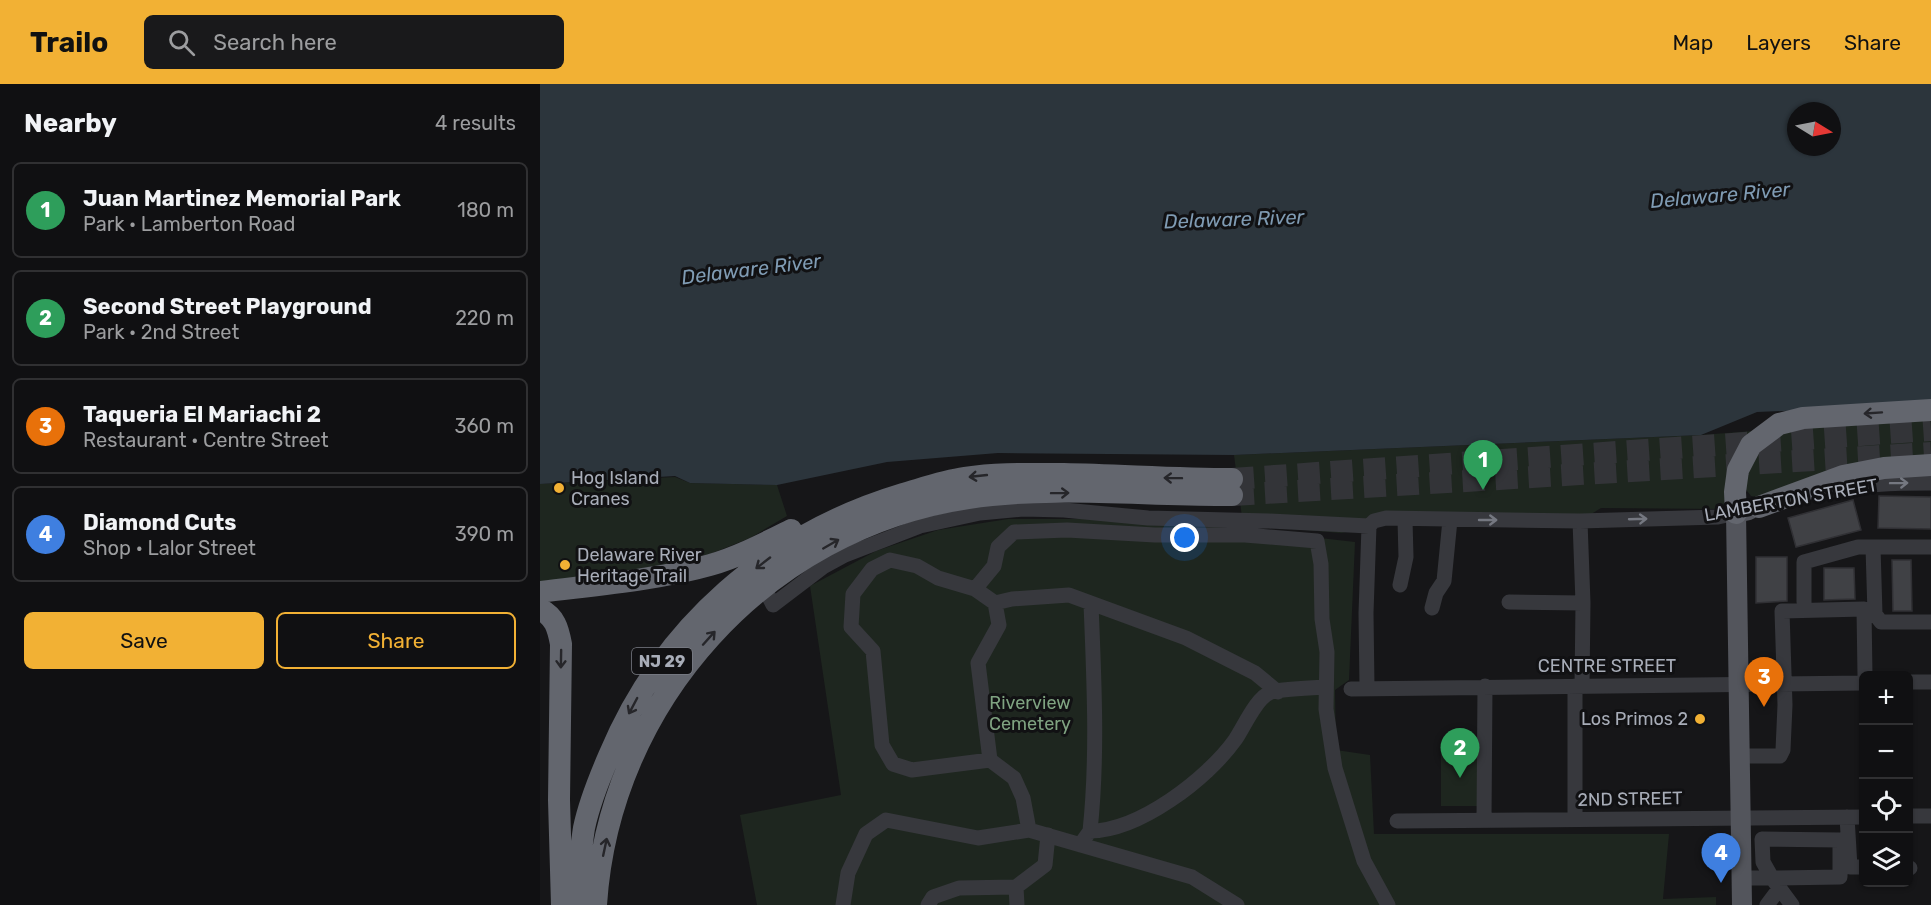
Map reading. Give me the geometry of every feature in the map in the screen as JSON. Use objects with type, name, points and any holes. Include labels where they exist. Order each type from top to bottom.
[{"type":"highway","points":[[1736,513],[1735,492],[1738,470],[1751,445],[1779,424],[1803,418],[1931,410]]},
{"type":"highway","points":[[1759,507],[1843,476],[1884,468],[1931,465]]},
{"type":"highway","name":"NJ 29","points":[[576,905],[584,828],[603,771],[633,704],[668,652],[725,591],[792,542],[868,504],[938,483],[988,475],[1022,474],[1232,487],[1007,494],[943,503],[888,519],[839,539],[764,587],[723,622],[692,657],[669,689],[640,741],[619,794],[601,865],[597,905]]},
{"type":"highway","points":[[540,592],[682,572],[710,565],[732,557],[826,512],[868,504]]},
{"type":"highway","points":[[540,609],[550,615],[556,623],[561,644],[559,822],[562,905]]},
{"type":"main road","name":"LAMBERTON STREET","points":[[1736,513],[1759,507]]},
{"type":"main road","points":[[1736,513],[1742,905]]},
{"type":"street","name":"LAMBERTON STREET","points":[[1759,507],[1839,488],[1899,482],[1931,483]]},
{"type":"street","name":"LAMBERTON STREET","points":[[764,587],[773,605],[823,567],[873,543],[920,526],[1005,510],[1064,510],[1148,518],[1370,526],[1374,521],[1386,518],[1580,521],[1718,517],[1736,513]]},
{"type":"street","points":[[1400,585],[1406,557],[1405,520]]},
{"type":"street","points":[[1432,608],[1436,593],[1444,581],[1450,520]]},
{"type":"street","points":[[1575,819],[1578,686],[1583,603],[1580,521]]},
{"type":"street","points":[[1367,687],[1366,613],[1370,526]]},
{"type":"street","points":[[975,589],[994,566],[998,547],[1014,532],[1067,530],[1155,535],[1245,534],[1317,541],[1321,564],[1322,619],[1327,652],[1326,709],[1335,768],[1364,861],[1388,905]]},
{"type":"street","points":[[1804,602],[1804,562],[1858,547],[1931,547]]},
{"type":"street","points":[[1873,547],[1875,614],[1881,622],[1931,622]]},
{"type":"street","points":[[990,760],[978,663],[999,625],[995,603],[975,589],[938,578],[917,566],[890,560],[872,569],[853,594],[851,627],[873,651],[882,745],[893,764],[912,771],[990,760],[1014,778],[1023,798],[1029,830]]},
{"type":"street","points":[[995,603],[1012,599],[1069,595],[1186,638],[1255,673],[1278,692]]},
{"type":"street","points":[[1509,602],[1583,603]]},
{"type":"street","points":[[1080,845],[1090,831],[1094,792],[1094,677],[1091,604]]},
{"type":"street","points":[[1740,756],[1780,756],[1783,750],[1785,705],[1782,611],[1864,609],[1865,671]]},
{"type":"street","points":[[1913,682],[1931,682]]},
{"type":"street","name":"CENTRE STREET","points":[[1351,688],[1859,683]]},
{"type":"street","points":[[1484,820],[1485,686]]},
{"type":"street","points":[[1090,831],[1104,831],[1149,814],[1203,776],[1234,741],[1258,703],[1270,692],[1326,687]]},
{"type":"street","points":[[1913,816],[1931,816]]},
{"type":"street","points":[[1847,817],[1850,867],[1859,867]]},
{"type":"street","name":"2ND STREET","points":[[1397,821],[1859,817]]},
{"type":"street","points":[[843,905],[848,873],[866,834],[886,820],[978,838],[1029,830],[1192,878],[1237,905]]},
{"type":"street","points":[[927,905],[933,897],[959,888],[1016,887],[1045,865],[1048,835]]},
{"type":"street","points":[[1742,878],[1776,884],[1840,877],[1840,840],[1762,839],[1763,862],[1776,884],[1792,905]]},
{"type":"street","points":[[1767,905],[1776,884]]},
{"type":"street","points":[[1016,887],[1017,905]]},
{"type":"green space","points":[[1931,418],[1931,461],[1761,498],[1751,496],[1744,487],[1746,467],[1777,430]]},
{"type":"green space","points":[[1753,431],[1722,509],[1601,508],[1580,521],[1405,520],[1341,533],[1243,525],[1234,455],[1701,435]]},
{"type":"green space","points":[[675,477],[690,483],[777,485],[787,516],[750,538],[710,554],[655,566],[540,584],[540,484]]},
{"type":"green space","name":"Riverview Cemetery","points":[[1008,519],[1085,519],[1232,528],[1355,542],[1349,680],[1335,690],[1336,750],[1370,755],[1374,834],[1669,834],[1663,899],[1716,897],[1716,905],[757,905],[740,815],[841,795],[810,586],[876,551],[938,530]]},
{"type":"green space","points":[[1479,750],[1481,806],[1441,806],[1441,751]]},
{"type":"water","name":"Delaware River","points":[[540,84],[1931,84],[1931,405],[1757,412],[1701,435],[1234,455],[998,453],[887,462],[777,485],[690,483],[675,476],[540,484]]},
{"type":"building","points":[[1879,496],[1931,497],[1931,529],[1878,528]]},
{"type":"building","points":[[1853,500],[1861,530],[1796,547],[1788,518]]},
{"type":"building","points":[[1756,557],[1787,557],[1787,601],[1756,603]]},
{"type":"building","points":[[1892,560],[1911,560],[1912,611],[1893,611]]},
{"type":"building","points":[[1824,568],[1854,568],[1855,599],[1824,600]]},
{"type":"tunnel","points":[[1232,479],[1931,430]]},
{"type":"tunnel","points":[[1232,495],[1931,453]]},
{"type":"place","name":"Hog Island Cranes","points":[[559,488]]},
{"type":"place","name":"Juan Martinez Memorial Park","points":[[1483,490]]},
{"type":"place","name":"Delaware River Heritage Trail","points":[[565,565]]},
{"type":"place","name":"Taqueria El Mariachi 2","points":[[1764,707]]},
{"type":"place","name":"Los Primos 2","points":[[1700,719]]},
{"type":"place","name":"Second Street Playground","points":[[1460,778]]},
{"type":"place","name":"Diamond Cuts","points":[[1721,883]]}]
